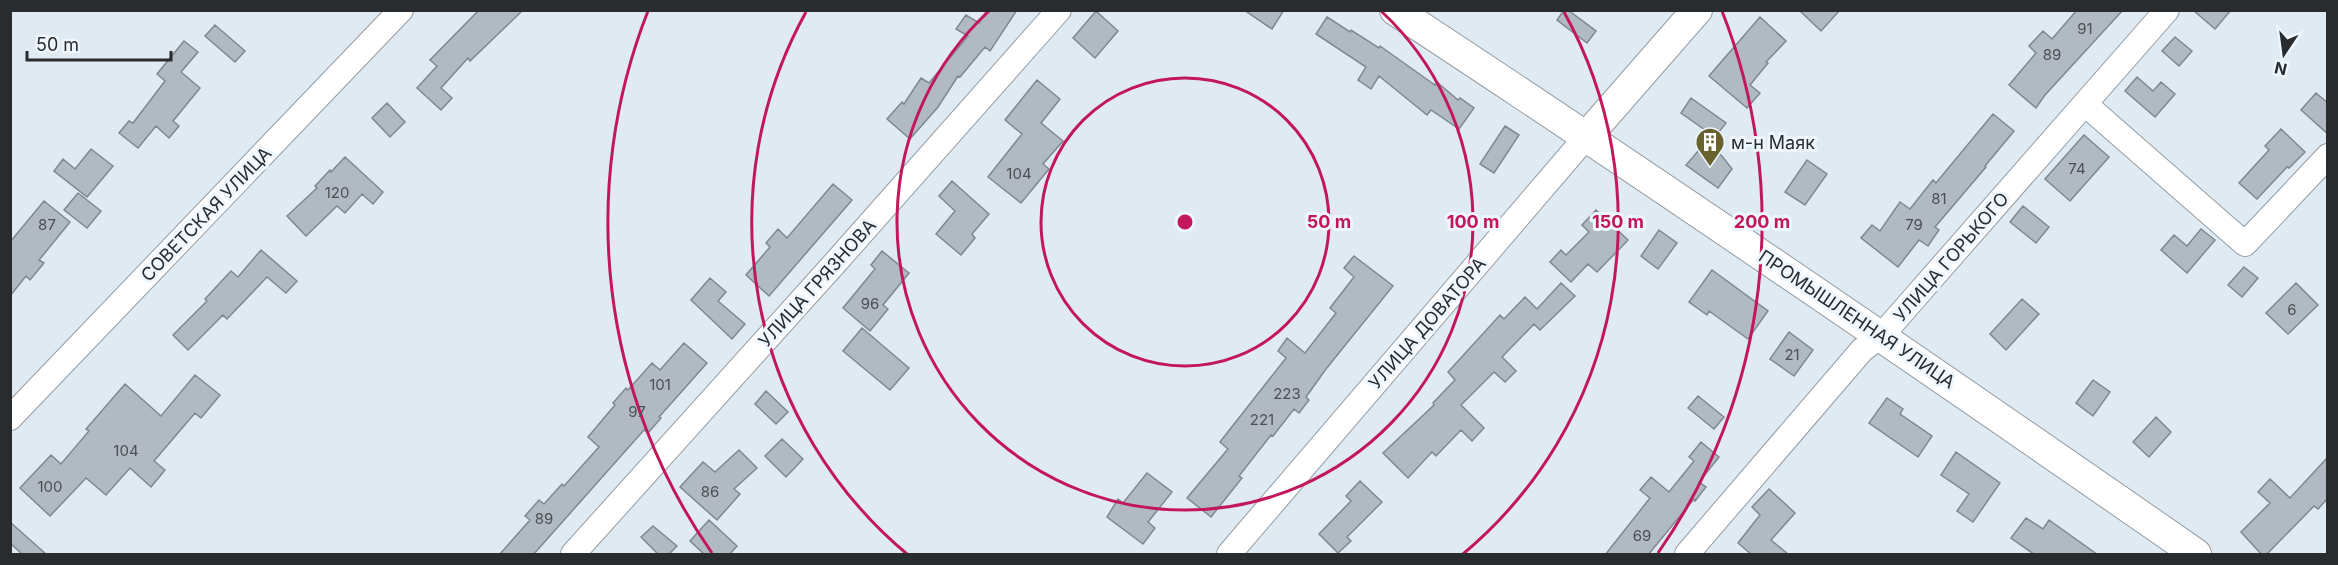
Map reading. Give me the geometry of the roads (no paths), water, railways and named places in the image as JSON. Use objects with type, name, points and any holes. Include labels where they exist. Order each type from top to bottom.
[{"type":"main road","name":"ПРОМЫШЛЕННАЯ УЛИЦА","points":[[1395,10],[1882,335],[2196,555]]},
{"type":"main road","name":"УЛИЦА ДОВАТОРА","points":[[1587,136],[1697,10]]},
{"type":"street","name":"СОВЕТСКАЯ УЛИЦА","points":[[10,418],[401,10]]},
{"type":"street","name":"УЛИЦА ГРЯЗНОВА","points":[[573,555],[835,264],[1059,10]]},
{"type":"street","name":"УЛИЦА ГОРЬКОГО","points":[[1687,555],[1862,350],[1882,335],[2167,10]]},
{"type":"street","points":[[2085,104],[2245,244],[2328,156]]},
{"type":"street","name":"УЛИЦА ДОВАТОРА","points":[[1229,555],[1587,136]]},
{"type":"place","name":"м-н Маяк","points":[[1710,168]]}]
